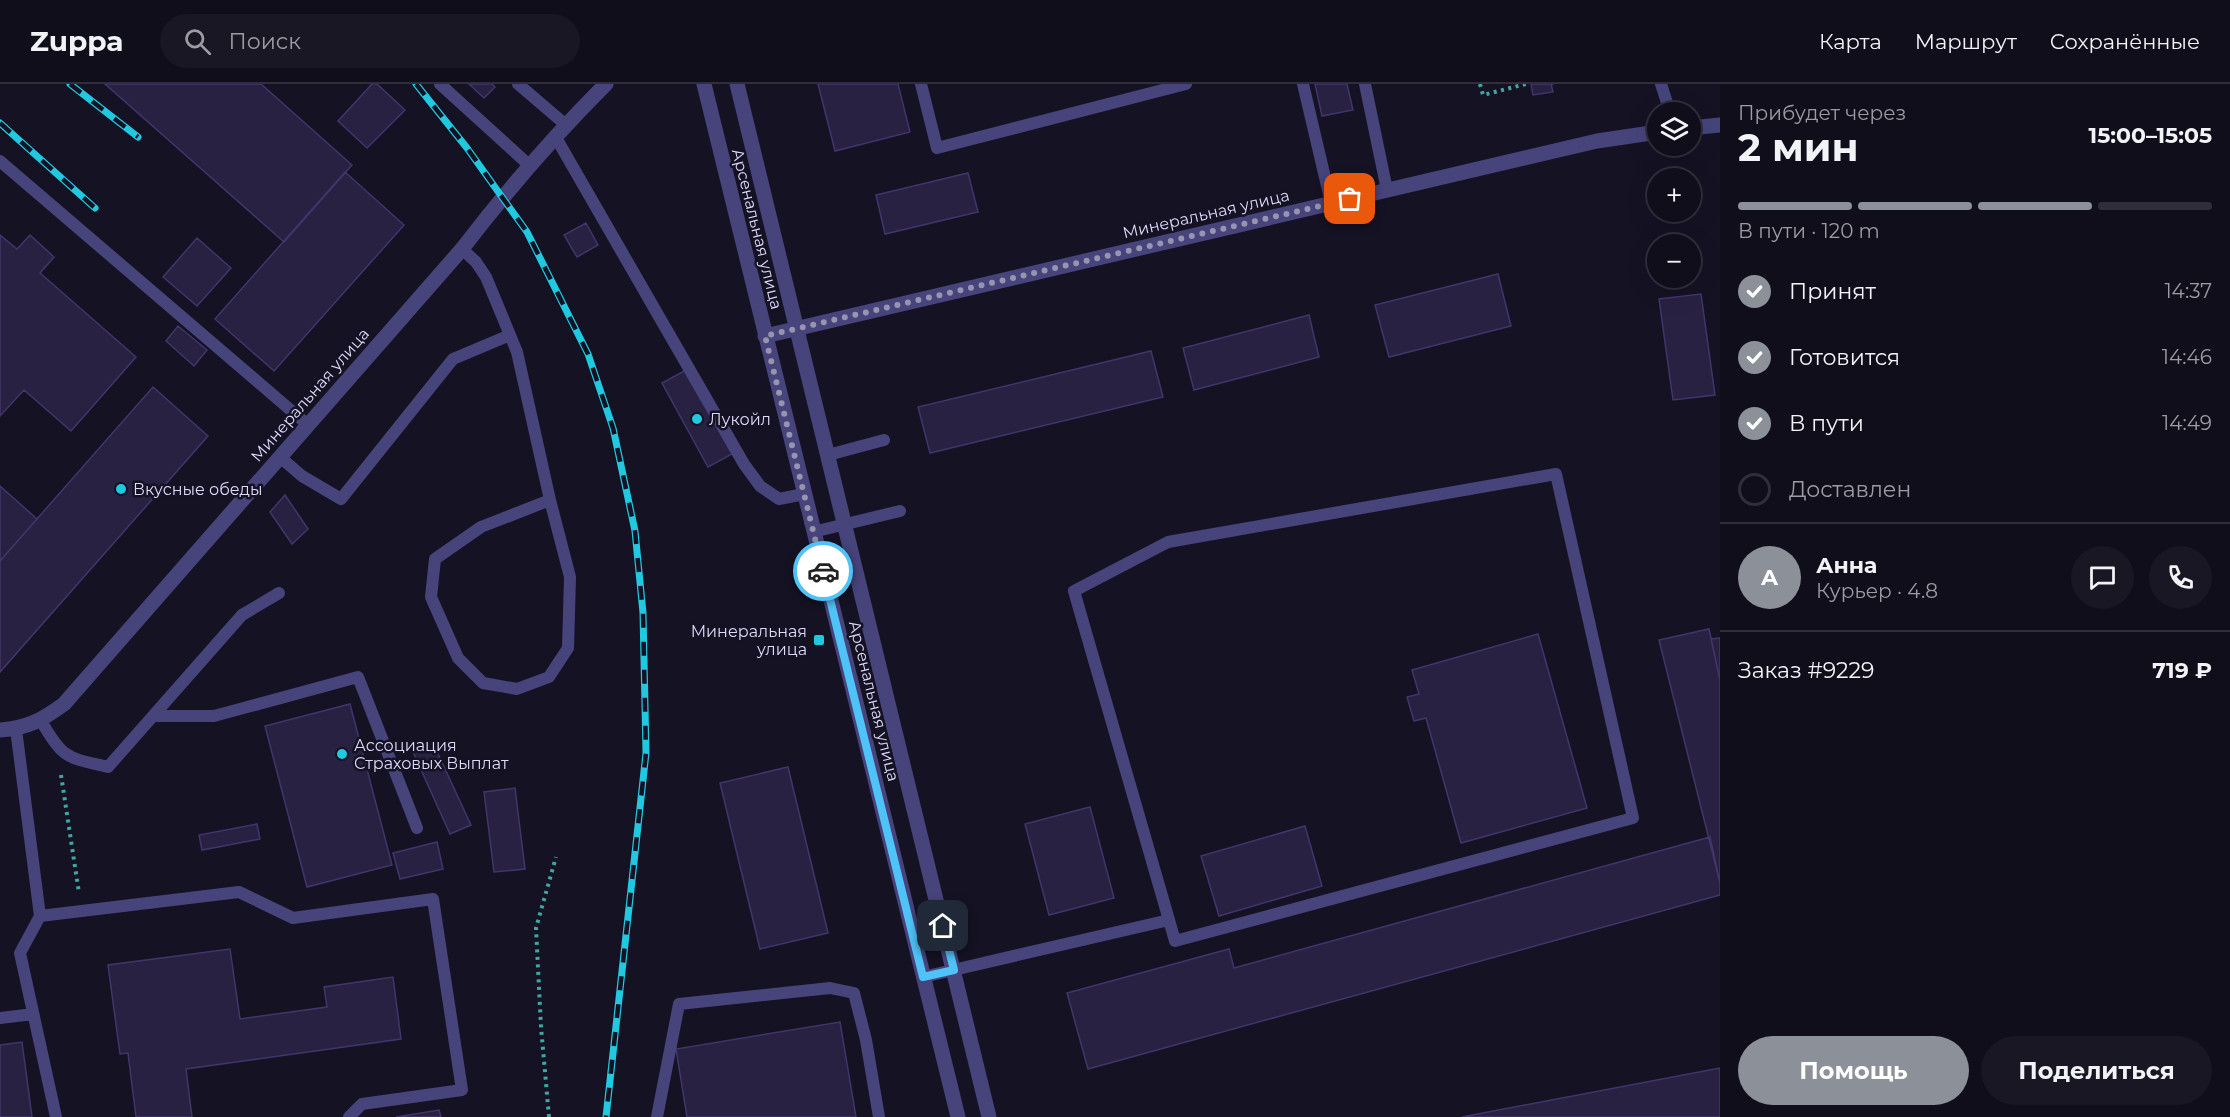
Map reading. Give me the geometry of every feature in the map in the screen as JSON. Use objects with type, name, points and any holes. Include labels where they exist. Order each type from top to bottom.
[{"type":"street","name":"Минеральная улица","points":[[8,730],[41,721],[64,705],[462,249],[505,192],[560,130],[606,84]]},
{"type":"street","name":"Арсенальная улица","points":[[704,84],[958,1117]]},
{"type":"street","name":"Арсенальная улица","points":[[737,84],[989,1117]]},
{"type":"street","points":[[1701,127],[1720,124]]},
{"type":"street","name":"Минеральная улица","points":[[765,336],[1598,141],[1647,134]]},
{"type":"lane","points":[[440,84],[529,165]]},
{"type":"lane","points":[[518,84],[560,130],[744,464],[759,486],[779,499],[804,494]]},
{"type":"lane","points":[[921,84],[937,148],[1186,84]]},
{"type":"lane","points":[[1303,84],[1331,203]]},
{"type":"lane","points":[[1365,84],[1387,190]]},
{"type":"lane","points":[[1661,84],[1667,102]]},
{"type":"lane","points":[[0,161],[308,425]]},
{"type":"lane","points":[[462,249],[476,262],[486,277],[517,352],[550,500],[570,577],[568,648],[549,677],[516,689],[483,683],[458,658],[431,597],[435,559],[481,527],[550,500]]},
{"type":"lane","points":[[280,457],[302,476],[341,499],[453,359],[510,335]]},
{"type":"lane","points":[[828,455],[884,440]]},
{"type":"lane","points":[[1556,474],[1633,818],[1174,941],[1168,920],[1074,591],[1168,542],[1556,474]]},
{"type":"lane","points":[[813,532],[900,511]]},
{"type":"lane","points":[[41,721],[57,748],[71,759],[108,767],[242,615],[279,593]]},
{"type":"lane","points":[[154,716],[214,716],[358,677],[417,828]]},
{"type":"lane","points":[[8,730],[40,916],[20,953],[56,1117]]},
{"type":"lane","points":[[40,916],[239,892],[293,918],[433,899],[462,1090],[363,1104],[350,1117]]},
{"type":"lane","points":[[923,977],[1168,920]]},
{"type":"lane","points":[[657,1117],[679,1004],[830,988],[854,993],[866,1040],[879,1117]]},
{"type":"lane","points":[[0,1018],[33,1014]]},
{"type":"path","points":[[1480,84],[1483,95],[1526,84]]},
{"type":"path","points":[[57,748],[81,911]]},
{"type":"path","points":[[549,1117],[541,1027],[536,928],[556,857]]},
{"type":"building","points":[[105,84],[261,84],[352,165],[284,242]]},
{"type":"building","points":[[372,84],[377,84],[405,110],[367,148],[338,121]]},
{"type":"building","points":[[469,84],[492,84],[495,87],[484,98]]},
{"type":"building","points":[[818,84],[898,84],[910,132],[835,151]]},
{"type":"building","points":[[1315,84],[1347,84],[1353,110],[1322,116]]},
{"type":"building","points":[[1531,84],[1551,84],[1553,92],[1533,95]]},
{"type":"building","points":[[345,172],[404,225],[274,371],[215,319]]},
{"type":"building","points":[[968,173],[978,212],[885,234],[876,195]]},
{"type":"building","points":[[586,223],[598,245],[577,257],[564,235]]},
{"type":"building","points":[[0,235],[17,249],[30,235],[54,257],[40,273],[136,357],[71,431],[24,390],[0,416]]},
{"type":"building","points":[[197,238],[231,268],[197,306],[163,277]]},
{"type":"building","points":[[1498,274],[1511,326],[1389,357],[1375,305]]},
{"type":"building","points":[[1701,294],[1715,395],[1673,400],[1659,299]]},
{"type":"building","points":[[1309,315],[1319,357],[1194,390],[1183,348]]},
{"type":"building","points":[[178,326],[207,350],[194,366],[166,341]]},
{"type":"building","points":[[1151,351],[1163,397],[930,453],[918,407]]},
{"type":"building","name":"Лукойл","points":[[686,370],[732,454],[708,467],[662,383]]},
{"type":"building","points":[[153,387],[208,436],[0,672],[0,561]]},
{"type":"building","points":[[0,486],[37,519],[0,561]]},
{"type":"building","points":[[285,495],[308,529],[292,544],[270,512]]},
{"type":"building","points":[[1709,629],[1720,680],[1720,883],[1659,640]]},
{"type":"building","points":[[1538,634],[1587,808],[1461,843],[1426,718],[1414,721],[1407,697],[1419,694],[1412,670]]},
{"type":"building","points":[[1720,638],[1720,680],[1711,639]]},
{"type":"building","points":[[350,704],[392,865],[307,887],[265,726]]},
{"type":"building","points":[[433,743],[471,825],[450,834],[413,752]]},
{"type":"building","points":[[788,767],[828,933],[760,949],[720,783]]},
{"type":"building","points":[[515,788],[525,869],[494,872],[484,792]]},
{"type":"building","points":[[1090,807],[1114,898],[1049,915],[1025,824]]},
{"type":"building","points":[[257,824],[260,839],[202,850],[199,835]]},
{"type":"building","points":[[1305,826],[1322,886],[1219,916],[1201,856]]},
{"type":"building","points":[[1710,837],[1720,883],[1720,895],[1088,1069],[1067,993],[1229,949],[1234,968]]},
{"type":"building","points":[[437,842],[443,869],[400,879],[393,853]]},
{"type":"building","points":[[230,949],[240,1019],[327,1007],[324,987],[393,977],[401,1039],[186,1069],[192,1117],[136,1117],[128,1053],[120,1054],[108,965]]},
{"type":"building","points":[[840,1022],[856,1117],[687,1117],[676,1049]]},
{"type":"building","points":[[22,1042],[32,1117],[0,1117],[0,1045]]},
{"type":"building","points":[[1720,1068],[1720,1117],[1462,1117]]},
{"type":"building","points":[[439,1110],[441,1117],[396,1117]]},
{"type":"railway","points":[[70,84],[138,137]]},
{"type":"railway","points":[[416,84],[467,148],[527,232],[588,354],[613,428],[635,531],[643,613],[646,753],[606,1117]]},
{"type":"railway","points":[[0,123],[95,208]]},
{"type":"way so far","points":[[823,571],[765,336],[1350,199]]},
{"type":"place","name":"Лукойл","points":[[697,419]]},
{"type":"place","name":"Вкусные обеды","points":[[121,489]]},
{"type":"place","name":"Минеральная улица","points":[[819,640]]},
{"type":"place","name":"Ассоциация Страховых Выплат","points":[[342,754]]},
{"type":"route","points":[[823,571],[923,977],[954,970],[943,926]]}]
